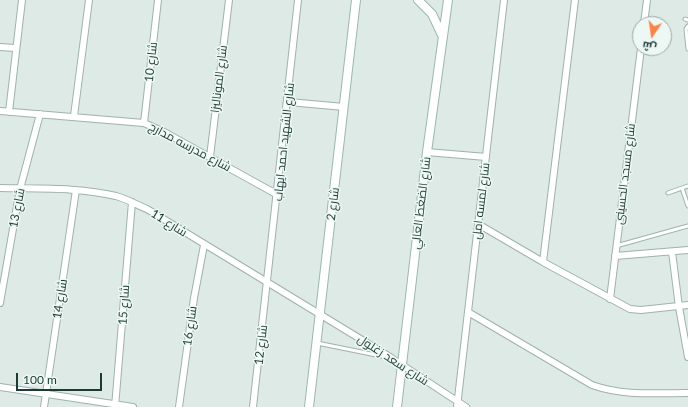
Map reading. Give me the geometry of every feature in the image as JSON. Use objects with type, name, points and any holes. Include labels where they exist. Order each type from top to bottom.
[{"type":"street","points":[[9,112],[22,0]]},
{"type":"street","points":[[74,116],[89,0]]},
{"type":"street","name":"شارع 10","points":[[144,123],[158,0]]},
{"type":"street","name":"شارع الموناليزا","points":[[210,157],[229,0]]},
{"type":"street","name":"شارع الشهيد احمد ايهاب","points":[[268,283],[298,0]]},
{"type":"street","points":[[418,0],[429,10],[438,22],[443,40]]},
{"type":"street","name":"شارع الضغط العالي","points":[[397,407],[427,152],[448,0]]},
{"type":"street","name":"شارع لمسه امل","points":[[457,404],[504,0]]},
{"type":"street","points":[[543,262],[575,0]]},
{"type":"street","points":[[645,16],[646,0]]},
{"type":"street","name":"شارع 2","points":[[309,407],[357,2]]},
{"type":"street","points":[[0,47],[16,48]]},
{"type":"street","name":"شارع مسجد الحسينى","points":[[610,299],[640,56]]},
{"type":"street","points":[[288,102],[344,107]]},
{"type":"street","name":"شارع مدرسه مدارج","points":[[0,111],[144,123],[164,132],[278,195]]},
{"type":"street","name":"شارع 13","points":[[0,303],[20,188],[40,114]]},
{"type":"street","points":[[427,152],[486,157]]},
{"type":"street","name":"شارع 11","points":[[0,188],[76,190],[116,196],[132,202],[147,209],[204,245],[320,314]]},
{"type":"street","name":"شارع 14","points":[[44,407],[76,190]]},
{"type":"street","name":"شارع 15","points":[[116,406],[132,202]]},
{"type":"street","points":[[478,224],[543,262],[630,309],[679,307],[688,305]]},
{"type":"street","name":"شارع 16","points":[[179,407],[194,298],[204,245]]},
{"type":"street","points":[[615,256],[688,250]]},
{"type":"street","points":[[672,252],[679,307],[688,357]]},
{"type":"street","name":"شارع 12","points":[[253,407],[268,283]]},
{"type":"street","points":[[468,312],[592,384],[606,390],[637,394],[688,393]]},
{"type":"street","name":"شارع سعد زغلول","points":[[320,314],[390,357],[457,404],[466,407]]},
{"type":"street","points":[[0,387],[46,393],[116,406],[133,407]]},
{"type":"lane","points":[[688,26],[686,29],[688,49]]},
{"type":"lane","points":[[668,193],[688,186]]},
{"type":"lane","points":[[682,188],[688,206]]},
{"type":"lane","points":[[616,246],[688,226]]},
{"type":"lane","points":[[316,343],[390,357]]}]
